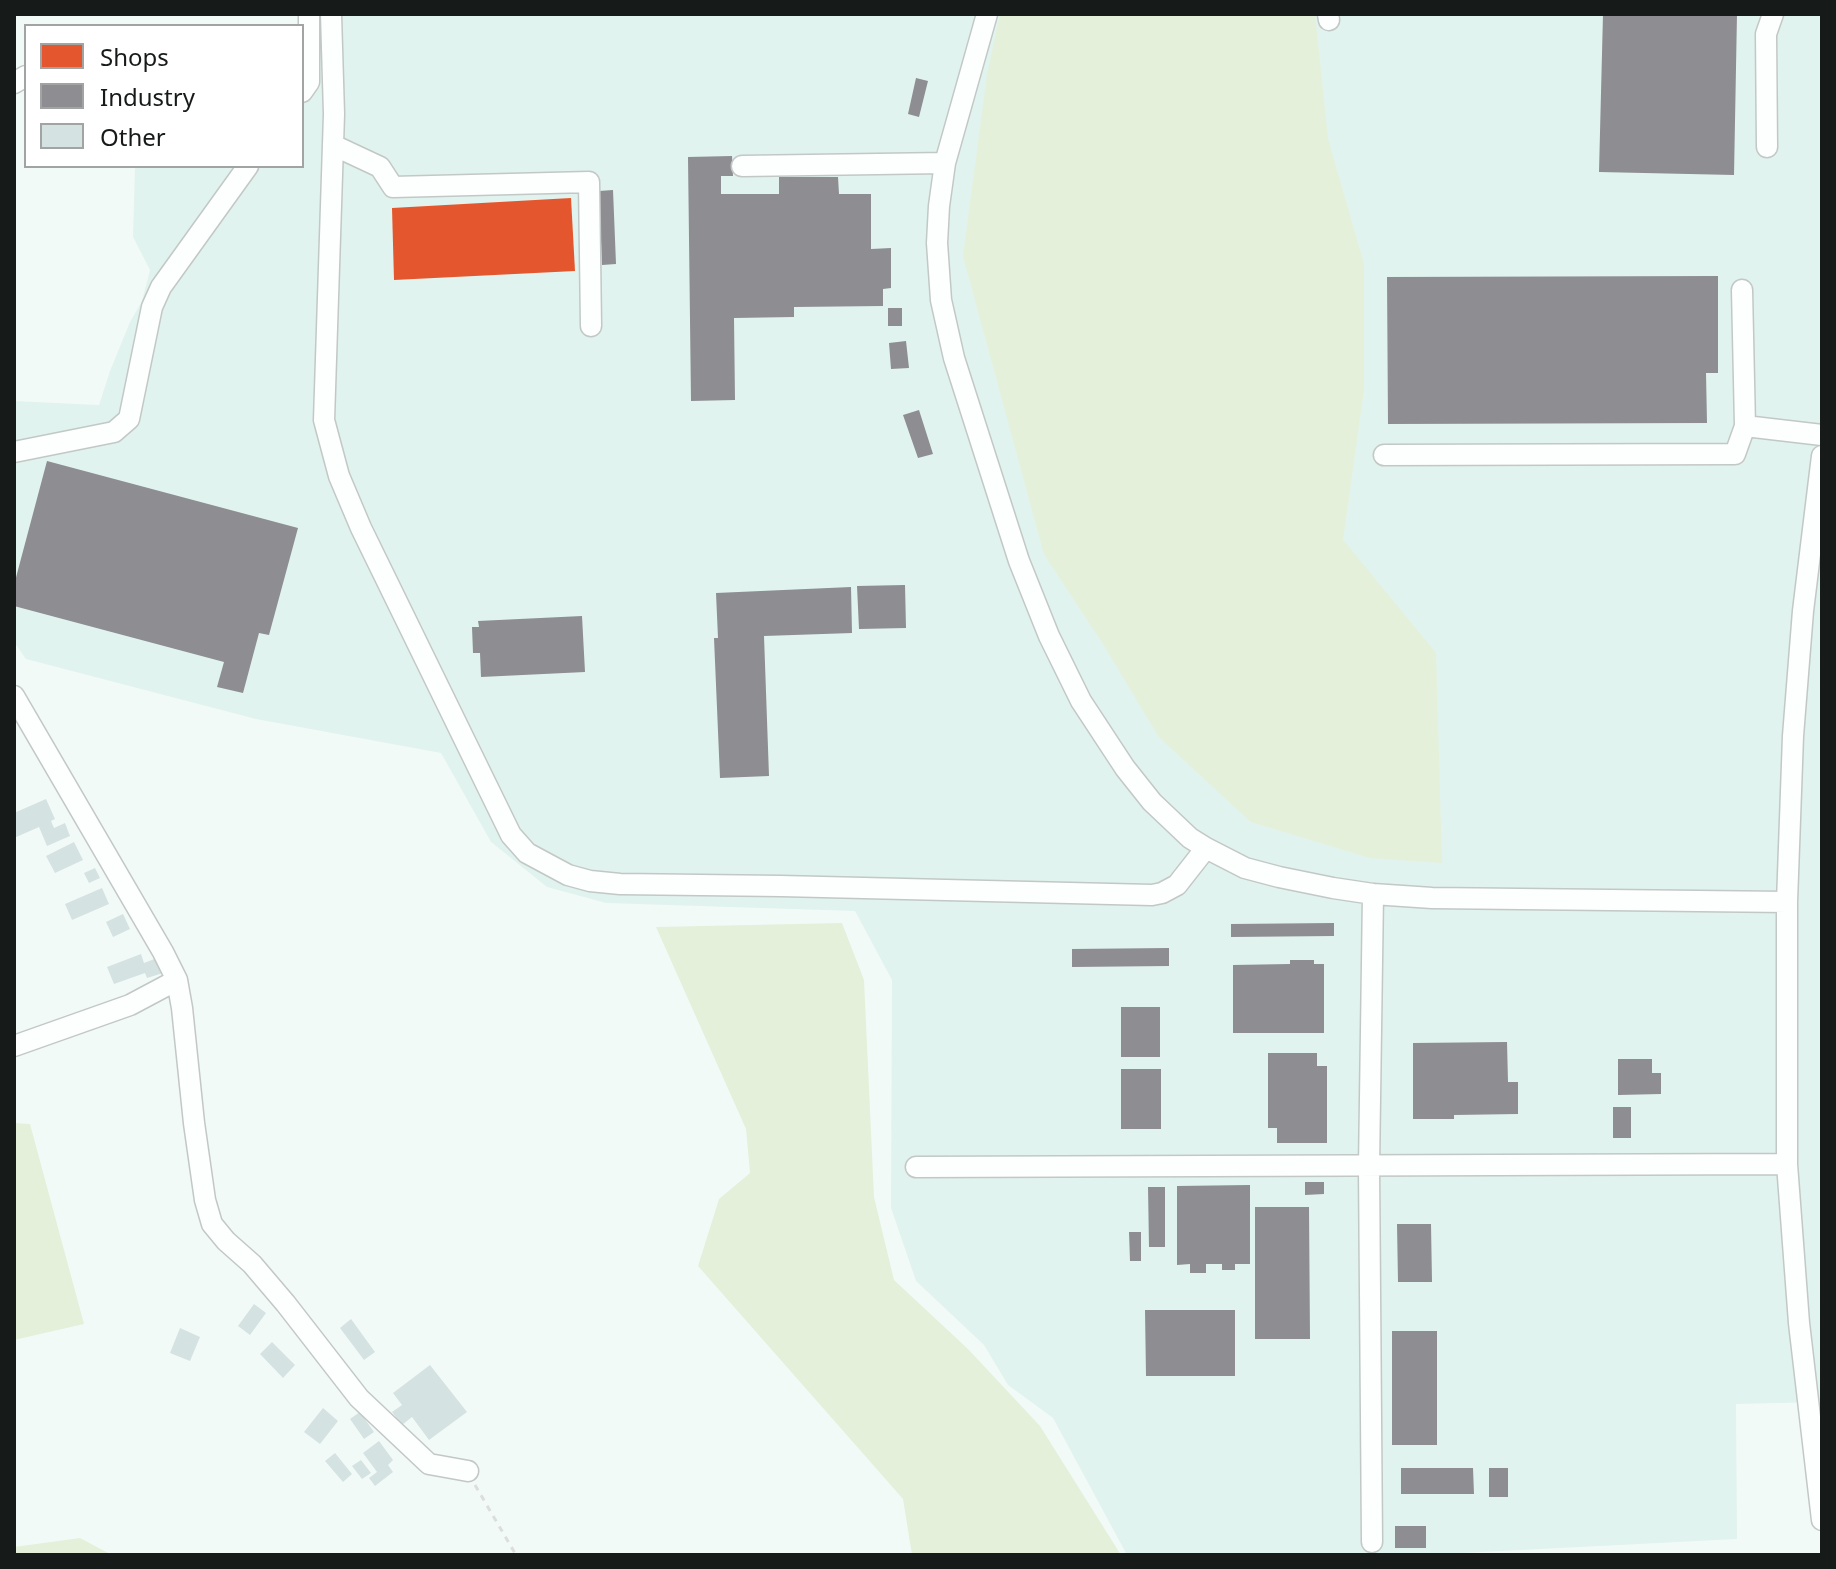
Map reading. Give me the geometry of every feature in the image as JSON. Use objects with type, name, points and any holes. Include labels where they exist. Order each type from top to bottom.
[{"type":"street","points":[[304,89],[309,82],[309,14]]},
{"type":"street","points":[[331,14],[333,145],[324,420],[339,476],[361,528],[511,835],[527,853],[568,875],[620,884],[1152,895],[1177,885],[1206,848]]},
{"type":"street","points":[[987,14],[945,163],[937,243],[941,300],[954,358],[1019,561],[1049,636],[1088,712],[1152,802],[1183,832],[1245,868],[1333,888],[1432,898],[1787,902]]},
{"type":"street","points":[[1767,147],[1766,34],[1773,14]]},
{"type":"street","points":[[333,145],[380,167],[393,187],[589,182],[591,326]]},
{"type":"street","points":[[742,166],[945,163]]},
{"type":"street","points":[[14,452],[114,432],[129,419],[152,307],[161,287],[247,168]]},
{"type":"street","points":[[1384,455],[1735,454],[1745,426],[1742,290]]},
{"type":"street","points":[[1745,426],[1822,435]]},
{"type":"street","points":[[1822,456],[1803,611],[1793,736],[1787,902],[1787,1164],[1799,1323],[1822,1520]]},
{"type":"street","points":[[14,696],[177,980],[196,1139],[205,1200],[212,1224],[286,1304],[359,1398],[429,1464],[468,1471]]},
{"type":"street","points":[[1372,1542],[1369,1167],[1373,894]]},
{"type":"street","points":[[14,1046],[130,1005],[177,980]]},
{"type":"street","points":[[916,1167],[1787,1164]]},
{"type":"path","points":[[468,1471],[516,1555]]},
{"type":"shaded area","points":[[299,14],[1822,14],[1822,1402],[1736,1404],[1737,1539],[1423,1555],[1127,1555],[1053,1418],[1008,1385],[984,1345],[916,1281],[891,1208],[892,980],[855,911],[606,903],[547,887],[491,842],[441,753],[256,719],[26,659],[14,642],[14,401],[99,405],[130,322],[142,301],[150,270],[133,237],[135,168],[304,168],[304,24]]},
{"type":"green space","points":[[1000,14],[1315,14],[1328,139],[1364,264],[1364,389],[1343,540],[1436,653],[1442,863],[1370,858],[1251,822],[1159,737],[1044,554],[963,256],[987,75]]},
{"type":"green space","points":[[842,923],[864,980],[874,1197],[894,1280],[968,1349],[1040,1426],[1121,1555],[912,1555],[903,1499],[698,1266],[719,1199],[750,1173],[746,1129],[656,927]]},
{"type":"green space","points":[[14,1123],[30,1124],[84,1324],[14,1340]]},
{"type":"green space","points":[[80,1538],[112,1555],[14,1555],[14,1547]]},
{"type":"building: Shops","points":[[571,198],[575,271],[394,280],[392,208]]},
{"type":"building: Industry","points":[[1603,14],[1737,14],[1734,175],[1599,172]]},
{"type":"building: Industry","points":[[916,78],[928,81],[919,117],[908,114]]},
{"type":"building: Industry","points":[[732,156],[733,176],[721,176],[721,194],[779,194],[779,177],[838,177],[839,194],[871,194],[871,249],[891,248],[891,288],[883,289],[883,306],[794,307],[794,317],[734,318],[735,400],[691,401],[688,157]]},
{"type":"building: Industry","points":[[613,190],[616,264],[602,265],[599,191]]},
{"type":"building: Industry","points":[[1718,276],[1718,373],[1706,373],[1707,423],[1388,424],[1387,277]]},
{"type":"building: Industry","points":[[888,308],[902,308],[902,326],[888,326]]},
{"type":"building: Industry","points":[[906,341],[909,368],[891,369],[889,343]]},
{"type":"building: Industry","points":[[919,410],[933,454],[918,458],[903,415]]},
{"type":"building: Industry","points":[[47,461],[298,528],[269,635],[259,633],[243,693],[217,687],[224,662],[14,606],[14,585]]},
{"type":"building: Industry","points":[[905,585],[906,628],[859,629],[857,586]]},
{"type":"building: Industry","points":[[851,587],[852,633],[764,636],[769,776],[720,778],[714,638],[718,638],[716,593]]},
{"type":"building: Industry","points":[[582,616],[585,672],[481,677],[480,653],[473,653],[472,627],[479,627],[478,621]]},
{"type":"building: Industry","points":[[1334,923],[1334,936],[1231,937],[1231,924]]},
{"type":"building: Industry","points":[[1169,948],[1169,966],[1072,967],[1072,949]]},
{"type":"building: Industry","points":[[1290,960],[1314,960],[1314,964],[1324,964],[1324,1033],[1233,1033],[1233,965],[1290,964]]},
{"type":"building: Industry","points":[[1121,1007],[1160,1007],[1160,1057],[1121,1057]]},
{"type":"building: Industry","points":[[1507,1042],[1508,1082],[1518,1082],[1518,1114],[1413,1119],[1413,1043]]},
{"type":"building: Industry","points":[[1268,1053],[1317,1053],[1317,1066],[1327,1066],[1327,1143],[1277,1143],[1277,1128],[1268,1128]]},
{"type":"building: Industry","points":[[1618,1059],[1652,1059],[1652,1073],[1661,1073],[1661,1094],[1618,1095]]},
{"type":"building: Industry","points":[[1121,1069],[1161,1069],[1161,1129],[1121,1129]]},
{"type":"building: Industry","points":[[1613,1107],[1631,1107],[1631,1138],[1613,1138]]},
{"type":"building: Industry","points":[[1305,1182],[1324,1182],[1324,1194],[1305,1195]]},
{"type":"building: Industry","points":[[1250,1185],[1250,1264],[1235,1264],[1235,1270],[1222,1270],[1222,1264],[1206,1264],[1206,1273],[1190,1273],[1190,1264],[1177,1265],[1177,1186]]},
{"type":"building: Industry","points":[[1148,1187],[1165,1187],[1165,1247],[1149,1247]]},
{"type":"building: Industry","points":[[1255,1207],[1309,1207],[1310,1339],[1255,1339]]},
{"type":"building: Industry","points":[[1397,1224],[1431,1224],[1432,1282],[1398,1282]]},
{"type":"building: Industry","points":[[1129,1232],[1141,1232],[1141,1261],[1130,1261]]},
{"type":"building: Industry","points":[[1145,1310],[1235,1310],[1235,1376],[1146,1376]]},
{"type":"building: Industry","points":[[1392,1331],[1437,1331],[1437,1445],[1392,1445]]},
{"type":"building: Industry","points":[[1401,1468],[1473,1468],[1474,1494],[1401,1494]]},
{"type":"building: Industry","points":[[1489,1468],[1508,1468],[1508,1497],[1489,1497]]},
{"type":"building: Industry","points":[[1395,1526],[1426,1526],[1426,1548],[1395,1548]]},
{"type":"building: Other","points":[[46,799],[55,819],[51,821],[54,828],[65,823],[70,836],[47,846],[39,827],[14,838],[14,813]]},
{"type":"building: Other","points":[[74,842],[83,860],[55,873],[46,856]]},
{"type":"building: Other","points":[[95,868],[100,878],[89,883],[84,873]]},
{"type":"building: Other","points":[[102,888],[109,904],[72,920],[65,904]]},
{"type":"building: Other","points":[[123,914],[130,929],[113,937],[106,922]]},
{"type":"building: Other","points":[[141,954],[144,963],[157,958],[163,973],[147,978],[145,973],[114,984],[107,967]]},
{"type":"building: Other","points":[[254,1304],[266,1313],[250,1335],[238,1326]]},
{"type":"building: Other","points":[[351,1319],[375,1352],[364,1360],[340,1328]]},
{"type":"building: Other","points":[[180,1328],[200,1337],[190,1361],[170,1353]]},
{"type":"building: Other","points":[[272,1342],[295,1365],[283,1378],[260,1354]]},
{"type":"building: Other","points":[[430,1365],[467,1412],[429,1440],[412,1417],[402,1425],[392,1412],[402,1405],[393,1393]]},
{"type":"building: Other","points":[[323,1408],[338,1421],[320,1444],[304,1432]]},
{"type":"building: Other","points":[[360,1412],[374,1432],[364,1439],[350,1419]]},
{"type":"building: Other","points":[[379,1441],[393,1460],[388,1465],[393,1472],[375,1486],[369,1478],[377,1472],[363,1453]]},
{"type":"building: Other","points":[[335,1453],[352,1474],[343,1482],[325,1461]]},
{"type":"building: Other","points":[[361,1460],[371,1473],[362,1479],[352,1466]]}]
